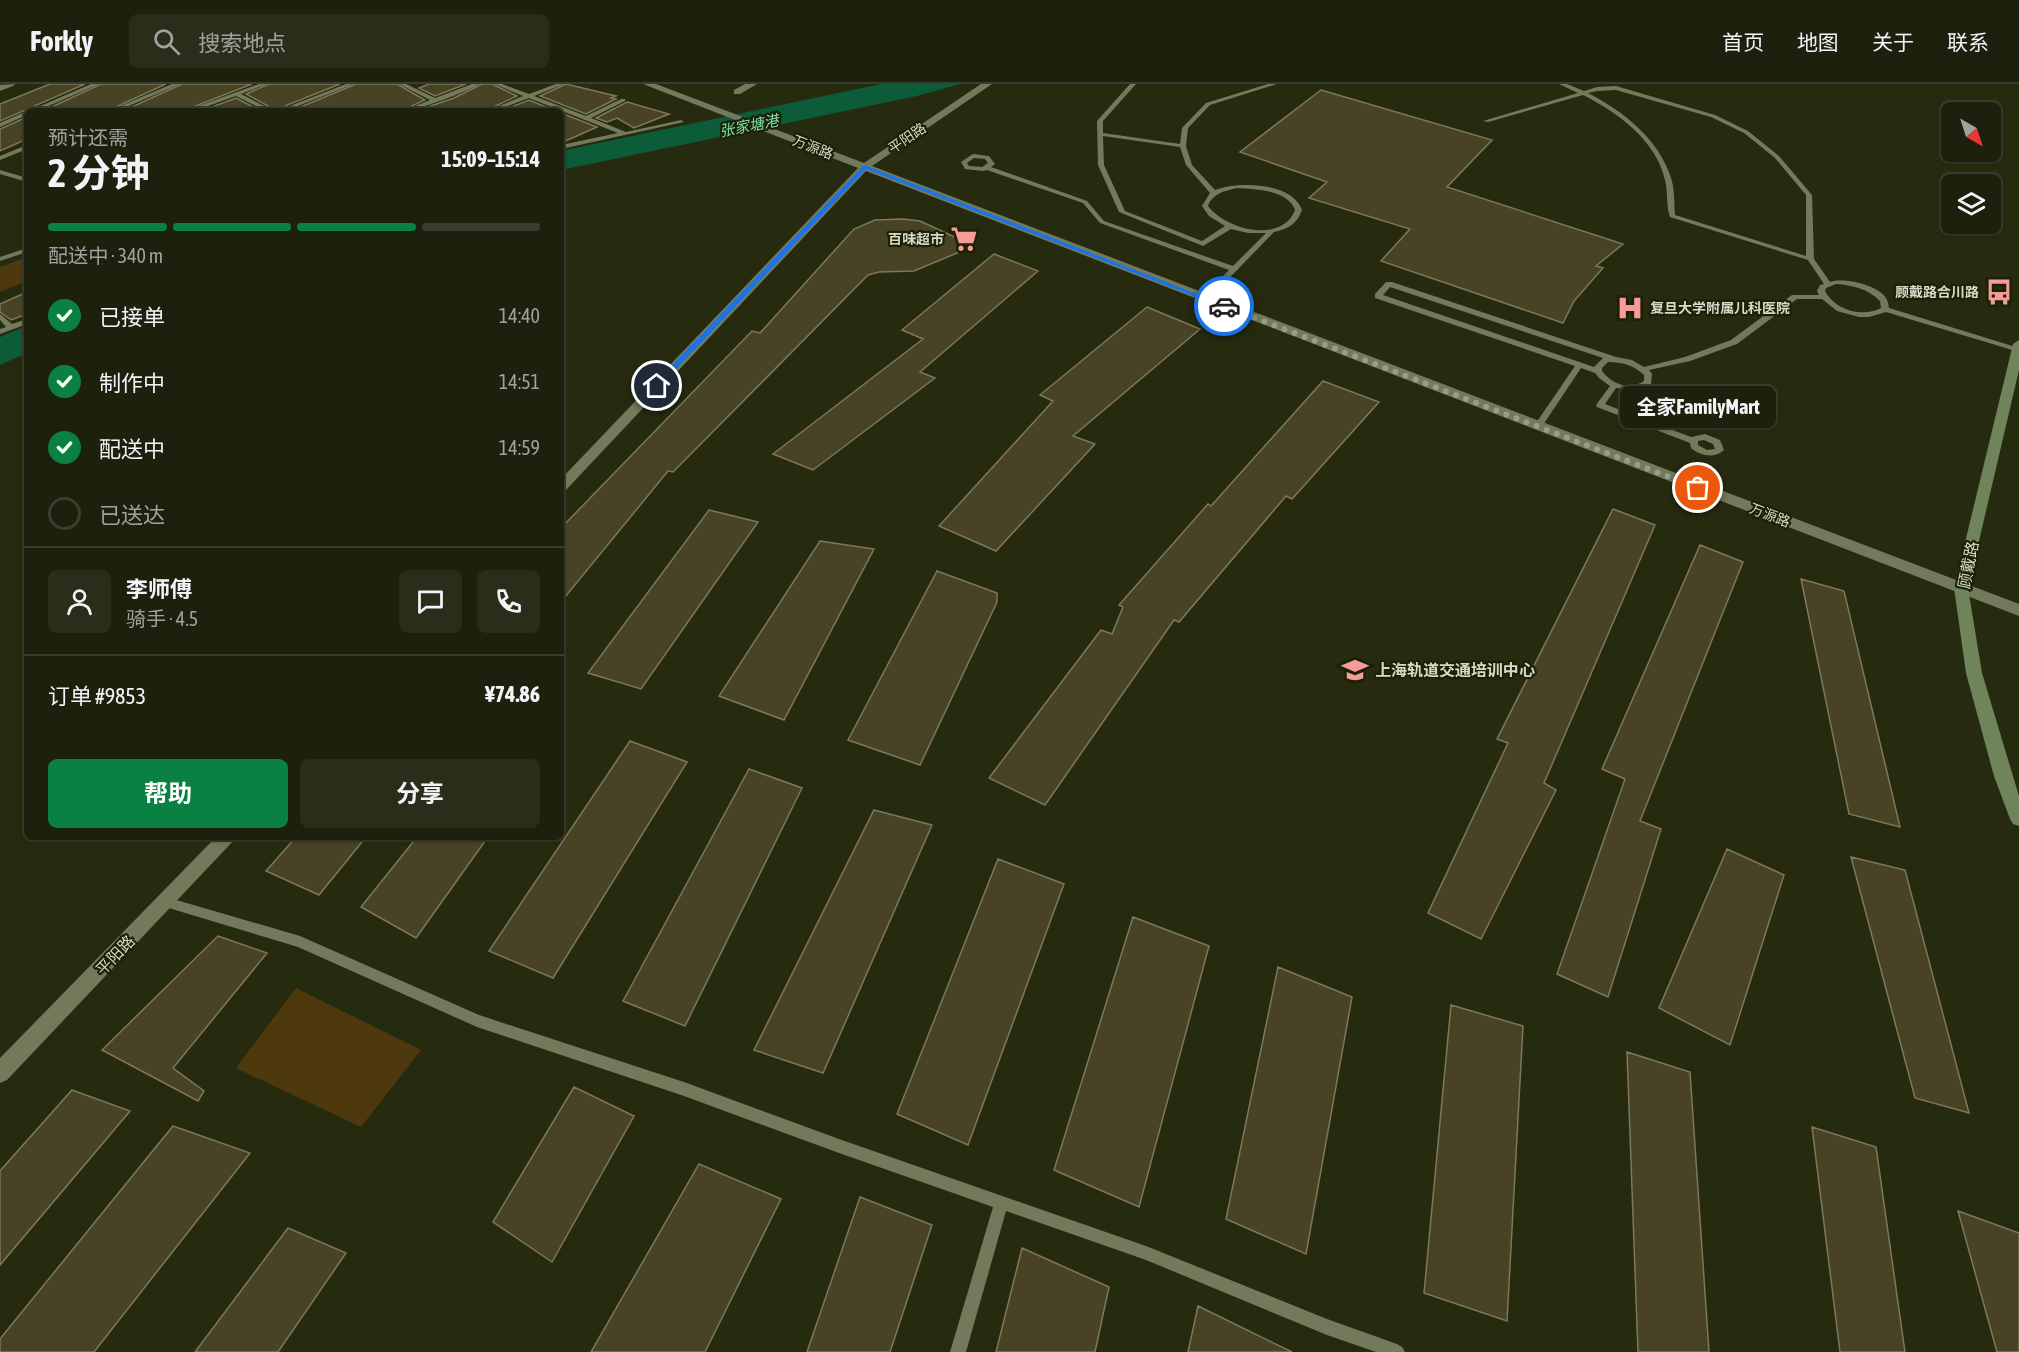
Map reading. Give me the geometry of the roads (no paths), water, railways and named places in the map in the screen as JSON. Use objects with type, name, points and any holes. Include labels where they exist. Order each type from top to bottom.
[{"type":"main road","name":"顾戴路","points":[[2018,347],[1961,588],[1974,673],[2002,776],[2019,819]]},
{"type":"street","points":[[0,88],[10,84]]},
{"type":"street","name":"万源路","points":[[648,84],[2019,610]]},
{"type":"street","points":[[737,92],[752,84]]},
{"type":"street","name":"平阳路","points":[[564,484],[865,167],[987,84]]},
{"type":"street","name":"平阳路","points":[[0,1073],[225,840]]},
{"type":"lane","points":[[39,108],[96,84]]},
{"type":"lane","points":[[119,108],[177,84]]},
{"type":"lane","points":[[197,108],[264,84]]},
{"type":"lane","points":[[288,108],[351,84]]},
{"type":"lane","points":[[402,84],[436,100]]},
{"type":"lane","points":[[414,108],[477,84]]},
{"type":"lane","points":[[497,84],[552,108]]},
{"type":"lane","points":[[498,108],[561,84]]},
{"type":"lane","points":[[1133,84],[1100,121],[1101,165],[1122,212],[1203,244],[1229,227]]},
{"type":"lane","points":[[1214,193],[1189,165],[1183,146],[1185,128],[1208,104],[1274,84]]},
{"type":"lane","points":[[1562,84],[1583,93],[1623,117],[1648,141],[1668,177],[1672,216],[1810,258]]},
{"type":"lane","points":[[1486,121],[1583,93],[1616,88],[1713,116],[1746,132],[1777,157],[1809,195],[1810,258],[1828,284]]},
{"type":"lane","points":[[237,94],[265,108]]},
{"type":"lane","points":[[585,119],[623,100]]},
{"type":"lane","points":[[564,113],[626,134]]},
{"type":"lane","points":[[0,124],[24,114]]},
{"type":"lane","points":[[564,146],[681,122]]},
{"type":"lane","points":[[1100,134],[1183,146]]},
{"type":"lane","points":[[0,158],[24,148]]},
{"type":"lane","points":[[988,168],[1085,202],[1102,222],[1234,269]]},
{"type":"lane","points":[[0,172],[24,179]]},
{"type":"lane","points":[[1205,298],[1274,230],[1294,220],[1298,213],[1296,205],[1290,198],[1273,190],[1252,186],[1237,186],[1214,193],[1207,199],[1205,206],[1217,221],[1229,227],[1243,230],[1274,230]]},
{"type":"lane","points":[[0,259],[24,251]]},
{"type":"lane","points":[[1822,297],[1821,291],[1828,284],[1845,283],[1865,287],[1884,300],[1885,309]]},
{"type":"lane","points":[[1389,284],[1613,359],[1630,362],[1644,369],[1649,378],[1645,386],[1631,388],[1614,385],[1598,371],[1378,296],[1389,284]]},
{"type":"lane","points":[[1644,369],[1688,359],[1734,342],[1795,297],[1822,297],[1835,307],[1856,314],[1874,314],[1885,309],[2018,347]]},
{"type":"lane","points":[[0,316],[12,328]]},
{"type":"lane","points":[[0,332],[24,322]]},
{"type":"lane","points":[[1598,371],[1601,363],[1613,359]]},
{"type":"lane","points":[[1538,426],[1579,365]]},
{"type":"lane","points":[[1614,385],[1600,405],[1692,441]]},
{"type":"lane","points":[[166,902],[300,942],[477,1021],[684,1089],[838,1146],[1146,1253],[1327,1327],[1397,1352]]},
{"type":"lane","points":[[958,1352],[1002,1202]]},
{"type":"water","name":"张家塘港","points":[[881,84],[960,84],[917,96],[564,169],[564,150]]},
{"type":"water","points":[[24,327],[24,354],[0,365],[0,337]]},
{"type":"place","name":"百味超市","points":[[964,239]]},
{"type":"place","name":"顾戴路合川路","points":[[1999,292]]},
{"type":"place","name":"复旦大学附属儿科医院","points":[[1630,308]]},
{"type":"place","name":"全家FamilyMart","points":[[1698,488]]},
{"type":"place","name":"上海轨道交通培训中心","points":[[1355,670]]}]
